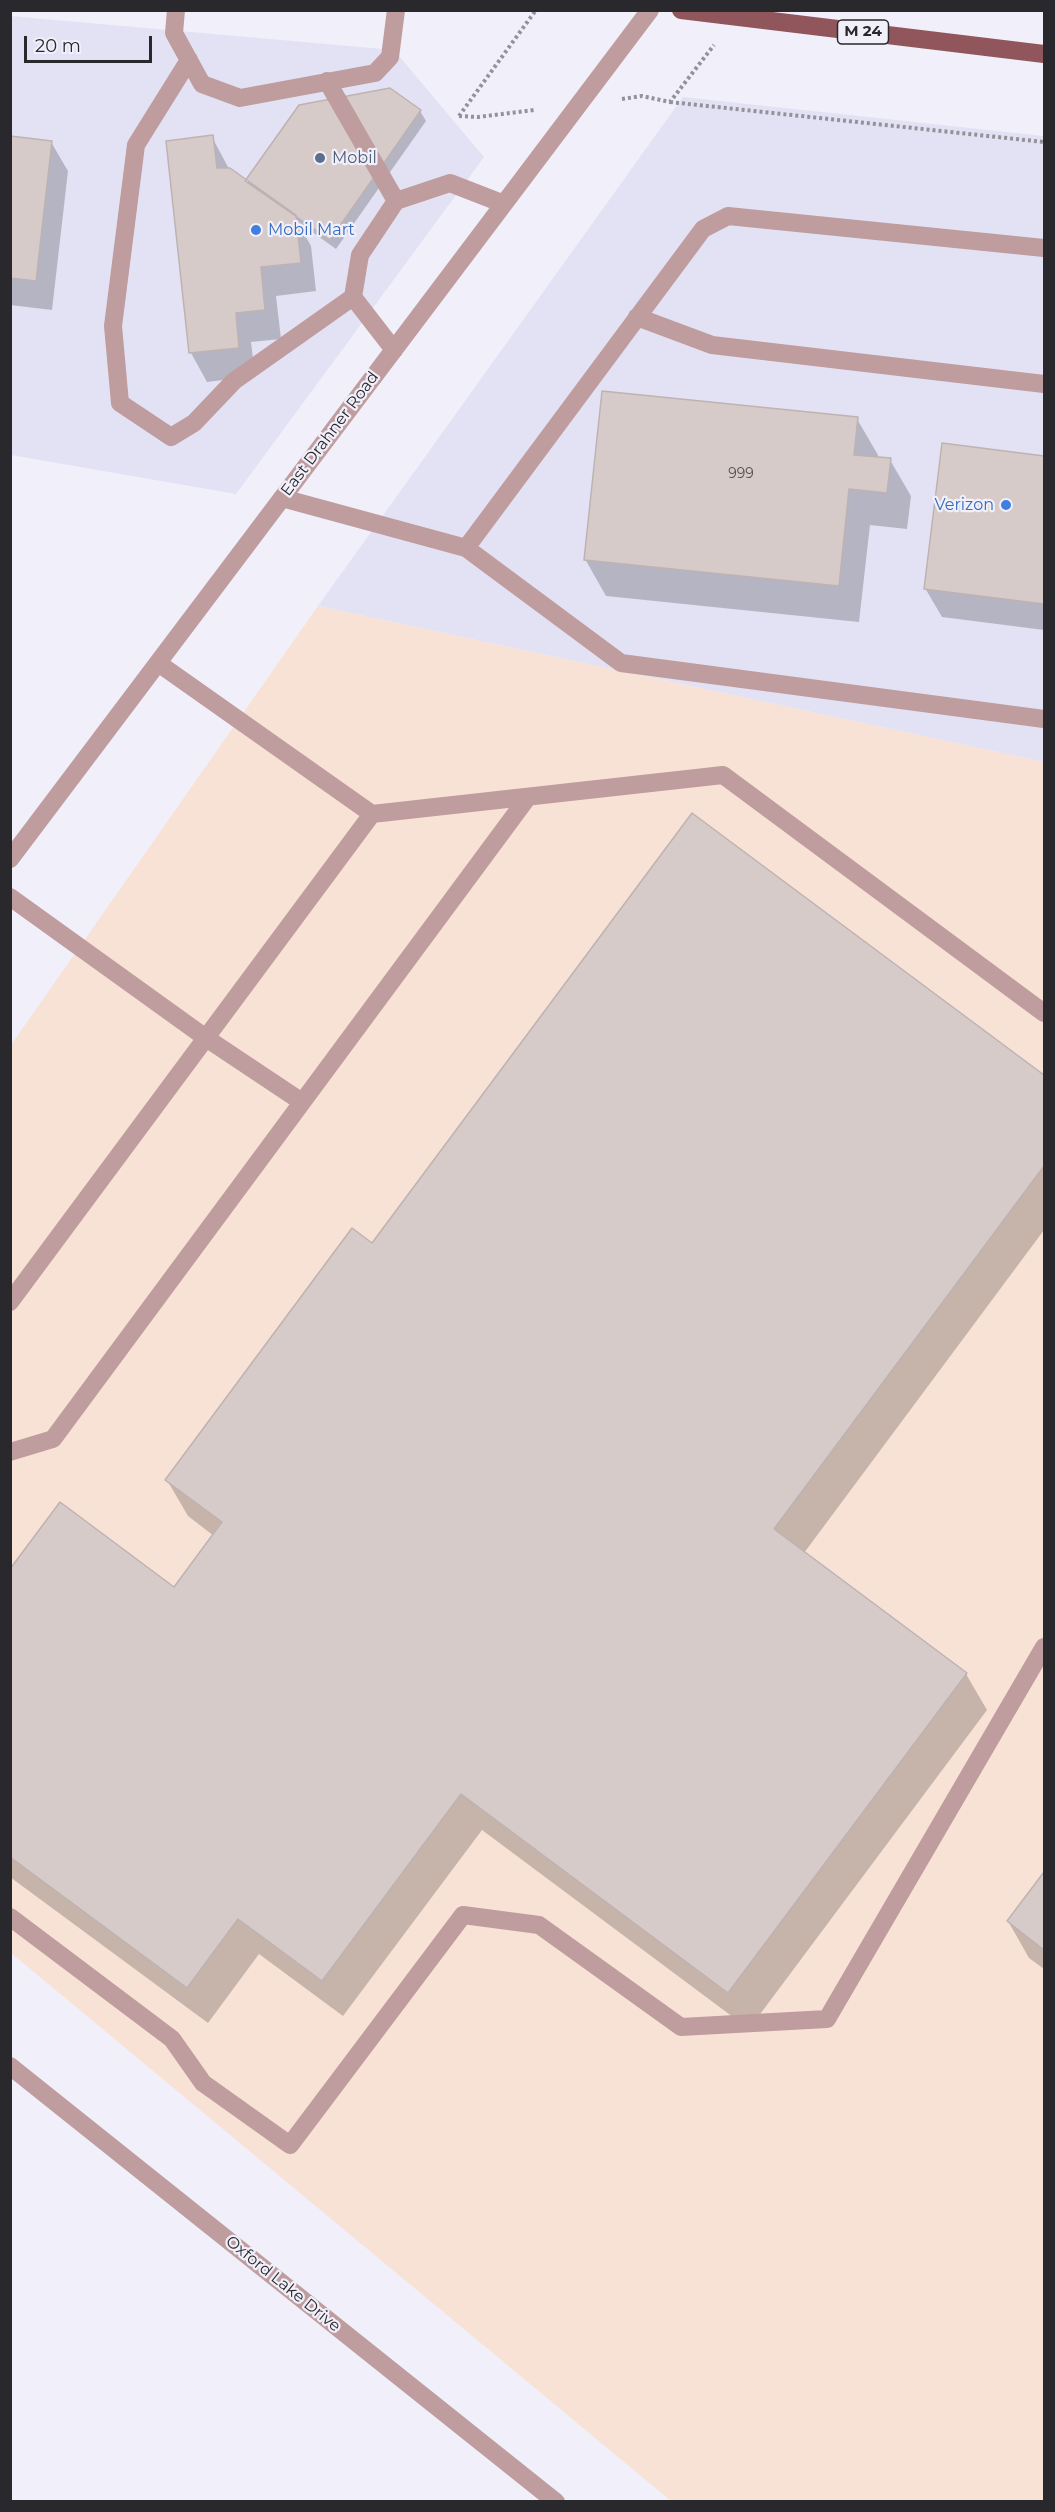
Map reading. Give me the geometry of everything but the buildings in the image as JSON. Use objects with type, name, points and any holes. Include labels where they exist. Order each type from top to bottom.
[{"type":"main road","name":"M 24","points":[[681,10],[1044,54]]},
{"type":"street","points":[[176,10],[174,33],[201,84],[240,98],[375,73],[390,57],[396,10]]},
{"type":"street","name":"East Drahner Road","points":[[10,859],[650,10]]},
{"type":"street","points":[[189,60],[136,145],[113,326],[120,403],[171,437],[194,423],[234,381],[353,297],[360,255],[396,201],[450,183],[504,204]]},
{"type":"street","points":[[327,81],[396,201]]},
{"type":"street","points":[[466,548],[703,229],[728,216],[1044,248]]},
{"type":"street","points":[[353,297],[394,350]]},
{"type":"street","points":[[637,317],[712,345],[1044,384]]},
{"type":"street","points":[[282,498],[466,548],[621,663],[1044,719]]},
{"type":"street","points":[[158,663],[372,814],[723,776],[1044,1013]]},
{"type":"street","points":[[10,1452],[53,1439],[528,796]]},
{"type":"street","points":[[10,1302],[372,814]]},
{"type":"street","points":[[10,897],[206,1038],[302,1102]]},
{"type":"street","points":[[10,1917],[172,2039],[203,2083],[290,2145],[463,1915],[539,1925],[681,2027],[827,2019],[1044,1647]]},
{"type":"street","name":"Oxford Lake Drive","points":[[10,2067],[556,2502]]},
{"type":"path","points":[[459,116],[536,10]]},
{"type":"path","points":[[670,102],[699,66]]},
{"type":"path","points":[[655,100],[1044,142]]},
{"type":"shaded area","points":[[10,16],[394,50],[484,157],[236,494],[11,455]]},
{"type":"shaded area","points":[[683,97],[1044,136],[1044,762],[318,606]]},
{"type":"shaded area","points":[[318,606],[1044,762],[1044,2501],[671,2501],[11,1953],[11,1045]]},
{"type":"place","name":"Mobil","points":[[320,158]]},
{"type":"place","name":"Mobil Mart","points":[[256,230]]},
{"type":"place","name":"Verizon","points":[[1006,505]]}]
